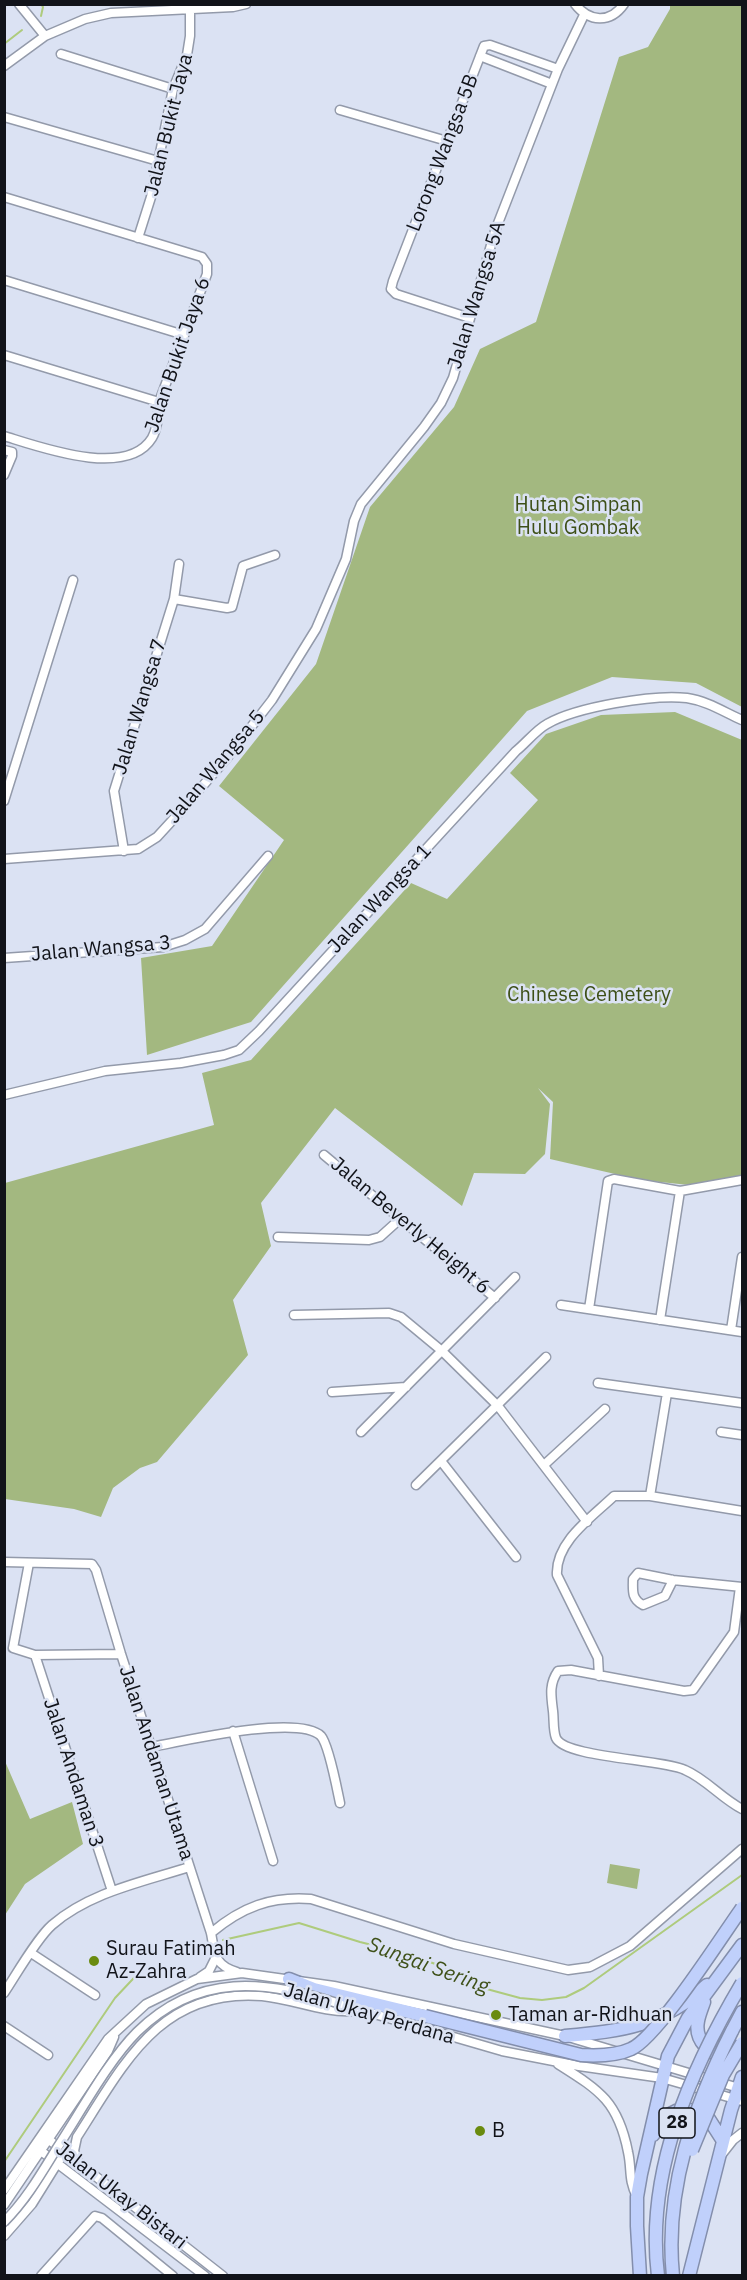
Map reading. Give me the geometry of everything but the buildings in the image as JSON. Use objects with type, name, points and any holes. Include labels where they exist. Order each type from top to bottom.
[{"type":"highway","points":[[289,1978],[314,1989],[537,2045],[581,2055],[603,2056],[632,2049],[649,2035],[742,1908]]},
{"type":"highway","points":[[640,2276],[637,2197],[664,2071],[688,2018],[742,1945]]},
{"type":"highway","points":[[565,2036],[619,2030],[665,2016],[690,2000],[724,1968]]},
{"type":"highway","name":"28","points":[[658,2276],[659,2207],[662,2180],[674,2132],[701,2059],[742,1983]]},
{"type":"highway","points":[[707,1994],[698,2022],[701,2041],[711,2052],[727,2057],[742,2053]]},
{"type":"highway","name":"28","points":[[673,2276],[671,2237],[678,2183],[689,2135],[702,2094],[742,2012]]},
{"type":"highway","points":[[678,2183],[723,2075],[742,2043]]},
{"type":"highway","points":[[689,2276],[723,2141],[740,2091]]},
{"type":"highway","points":[[648,2144],[666,2116],[687,2109],[707,2116],[723,2141]]},
{"type":"street","points":[[19,4],[45,36]]},
{"type":"street","points":[[4,66],[45,36],[85,19],[111,13],[233,8],[246,4]]},
{"type":"street","points":[[575,4],[584,15],[605,18],[614,15],[624,4]]},
{"type":"street","name":"Jalan Bukit Jaya","points":[[138,238],[151,197],[173,90],[187,55],[190,10]]},
{"type":"street","name":"Jalan Wangsa 5A","points":[[346,559],[354,521],[361,504],[441,403],[453,378],[495,231],[558,69],[584,15]]},
{"type":"street","points":[[480,56],[484,46],[490,45],[558,69]]},
{"type":"street","points":[[61,54],[173,90]]},
{"type":"street","name":"Lorong Wangsa 5B","points":[[470,318],[396,294],[392,289],[480,56],[552,84]]},
{"type":"street","points":[[340,110],[447,141]]},
{"type":"street","points":[[4,117],[158,161]]},
{"type":"street","points":[[4,197],[138,238]]},
{"type":"street","name":"Jalan Bukit Jaya 6","points":[[4,436],[61,453],[86,457],[129,456],[140,451],[152,438],[159,402],[207,274],[207,264],[202,257],[138,238]]},
{"type":"street","points":[[4,280],[184,335]]},
{"type":"street","points":[[4,355],[159,402]]},
{"type":"street","points":[[4,450],[12,452],[4,475]]},
{"type":"street","points":[[174,599],[232,607],[243,566],[275,555]]},
{"type":"street","name":"Jalan Wangsa 5","points":[[4,859],[138,849],[157,837],[227,758],[272,700],[316,628],[346,559]]},
{"type":"street","name":"Jalan Wangsa 7","points":[[124,851],[114,791],[174,599],[179,564]]},
{"type":"street","points":[[4,801],[73,580]]},
{"type":"street","name":"Jalan Wangsa 1","points":[[4,1095],[105,1071],[206,1059],[239,1050],[516,752],[547,724],[589,709],[621,703],[686,698],[707,704],[742,720]]},
{"type":"street","name":"Jalan Wangsa 3","points":[[4,958],[163,947],[185,940],[205,929],[268,856]]},
{"type":"street","name":"Jalan Beverly Height 6","points":[[324,1155],[495,1298]]},
{"type":"street","points":[[589,1309],[608,1181],[614,1179],[680,1191],[742,1179]]},
{"type":"street","points":[[660,1320],[680,1191]]},
{"type":"street","points":[[278,1237],[369,1240],[380,1237],[400,1219]]},
{"type":"street","points":[[731,1330],[742,1261]]},
{"type":"street","points":[[361,1432],[516,1277]]},
{"type":"street","points":[[561,1305],[742,1332]]},
{"type":"street","points":[[294,1315],[389,1313],[401,1317],[442,1351],[498,1406],[587,1522]]},
{"type":"street","points":[[416,1485],[546,1357]]},
{"type":"street","points":[[598,1383],[742,1403]]},
{"type":"street","points":[[332,1392],[406,1387]]},
{"type":"street","points":[[650,1496],[667,1393]]},
{"type":"street","points":[[544,1465],[605,1409]]},
{"type":"street","points":[[721,1432],[742,1435]]},
{"type":"street","points":[[441,1461],[516,1557]]},
{"type":"street","points":[[599,1676],[598,1658],[557,1575],[556,1563],[561,1550],[614,1497],[650,1496],[742,1511]]},
{"type":"street","points":[[4,1562],[92,1564],[96,1570],[121,1654]]},
{"type":"street","points":[[29,1563],[12,1644],[17,1650],[35,1655]]},
{"type":"street","points":[[673,1580],[664,1596],[643,1605],[636,1602],[633,1595],[633,1579],[639,1573],[673,1580],[741,1587],[734,1632],[693,1690],[684,1691],[571,1670],[558,1671],[552,1680],[550,1691],[556,1738],[561,1745],[582,1751],[683,1769],[742,1809]]},
{"type":"street","name":"Jalan Andaman Utama","points":[[35,1655],[121,1654],[211,1933],[216,1957]]},
{"type":"street","name":"Jalan Andaman 3","points":[[35,1655],[112,1891]]},
{"type":"street","points":[[152,1747],[233,1731],[296,1728],[310,1730],[321,1737],[326,1747],[340,1803]]},
{"type":"street","points":[[233,1731],[273,1861]]},
{"type":"street","points":[[211,1933],[230,1917],[256,1905],[294,1898],[311,1899],[454,1944],[568,1970],[590,1967],[630,1946],[742,1849]]},
{"type":"street","points":[[4,1993],[52,1925],[92,1900],[112,1891],[189,1867]]},
{"type":"street","points":[[31,1953],[95,1995]]},
{"type":"street","points":[[197,1979],[209,1971],[216,1957],[221,1964],[242,1973]]},
{"type":"street","name":"Jalan Ukay Perdana","points":[[4,2190],[102,2047],[129,2018],[146,2004],[197,1979],[242,1973],[334,1986],[565,2036],[664,2071]]},
{"type":"street","name":"Jalan Ukay Perdana","points":[[4,2222],[29,2193],[115,2058],[136,2033],[156,2015],[177,2002],[206,1991],[237,1985],[291,1990],[502,2051],[552,2060],[664,2071]]},
{"type":"street","points":[[4,2236],[32,2204],[129,2056],[146,2037],[167,2021],[184,2011],[234,1996],[255,1996],[300,2002],[338,2012],[359,2011]]},
{"type":"street","points":[[4,2026],[48,2055]]},
{"type":"street","points":[[4,2205],[108,2051],[117,2032]]},
{"type":"street","points":[[552,2060],[590,2084],[605,2097],[615,2112],[624,2133],[629,2155],[630,2184],[637,2197]]},
{"type":"street","points":[[664,2071],[740,2091]]},
{"type":"street","points":[[719,2158],[733,2140],[742,2133]]},
{"type":"street","points":[[77,2137],[74,2151],[78,2161]]},
{"type":"street","name":"Jalan Ukay Bistari","points":[[48,2139],[223,2276]]},
{"type":"street","name":"Jalan Ukay Bistari","points":[[41,2151],[205,2276]]},
{"type":"street","points":[[48,2178],[67,2174],[82,2182]]},
{"type":"street","points":[[41,2276],[95,2216],[102,2218],[173,2276]]},
{"type":"green space","name":"Hutan Simpan Hulu Gombak","points":[[670,5],[742,5],[742,707],[696,683],[612,677],[527,711],[251,1022],[147,1055],[141,958],[212,946],[284,840],[219,786],[316,664],[370,507],[454,407],[480,349],[536,322],[619,57],[648,47],[670,9]]},
{"type":"green space","name":"Chinese Cemetery","points":[[675,712],[742,740],[742,1177],[689,1185],[641,1180],[550,1159],[553,1102],[538,1088],[550,1104],[545,1154],[525,1174],[474,1173],[462,1206],[335,1108],[261,1203],[271,1246],[233,1300],[248,1355],[157,1462],[140,1468],[113,1488],[101,1517],[74,1509],[5,1499],[5,1183],[214,1125],[202,1073],[251,1060],[411,883],[447,899],[538,800],[510,773],[546,734],[601,715]]},
{"type":"green space","points":[[4,1759],[30,1819],[72,1802],[83,1844],[25,1884],[5,1915]]},
{"type":"green space","points":[[610,1864],[640,1869],[637,1889],[607,1883]]},
{"type":"waterway","name":"Sungai Sering","points":[[41,4],[43,7],[41,16]]},
{"type":"waterway","name":"Sungai Sering","points":[[4,44],[22,30]]},
{"type":"waterway","name":"Sungai Sering","points":[[223,1940],[299,1923],[444,1967],[483,1988],[520,1998],[542,2000],[566,1997],[584,1988],[742,1875]]},
{"type":"waterway","name":"Sungai Sering","points":[[4,2162],[115,1998],[147,1964]]},
{"type":"place","name":"Surau Fatimah Az-Zahra","points":[[94,1961]]},
{"type":"place","name":"Taman ar-Ridhuan","points":[[496,2015]]},
{"type":"place","name":"B","points":[[480,2131]]}]
